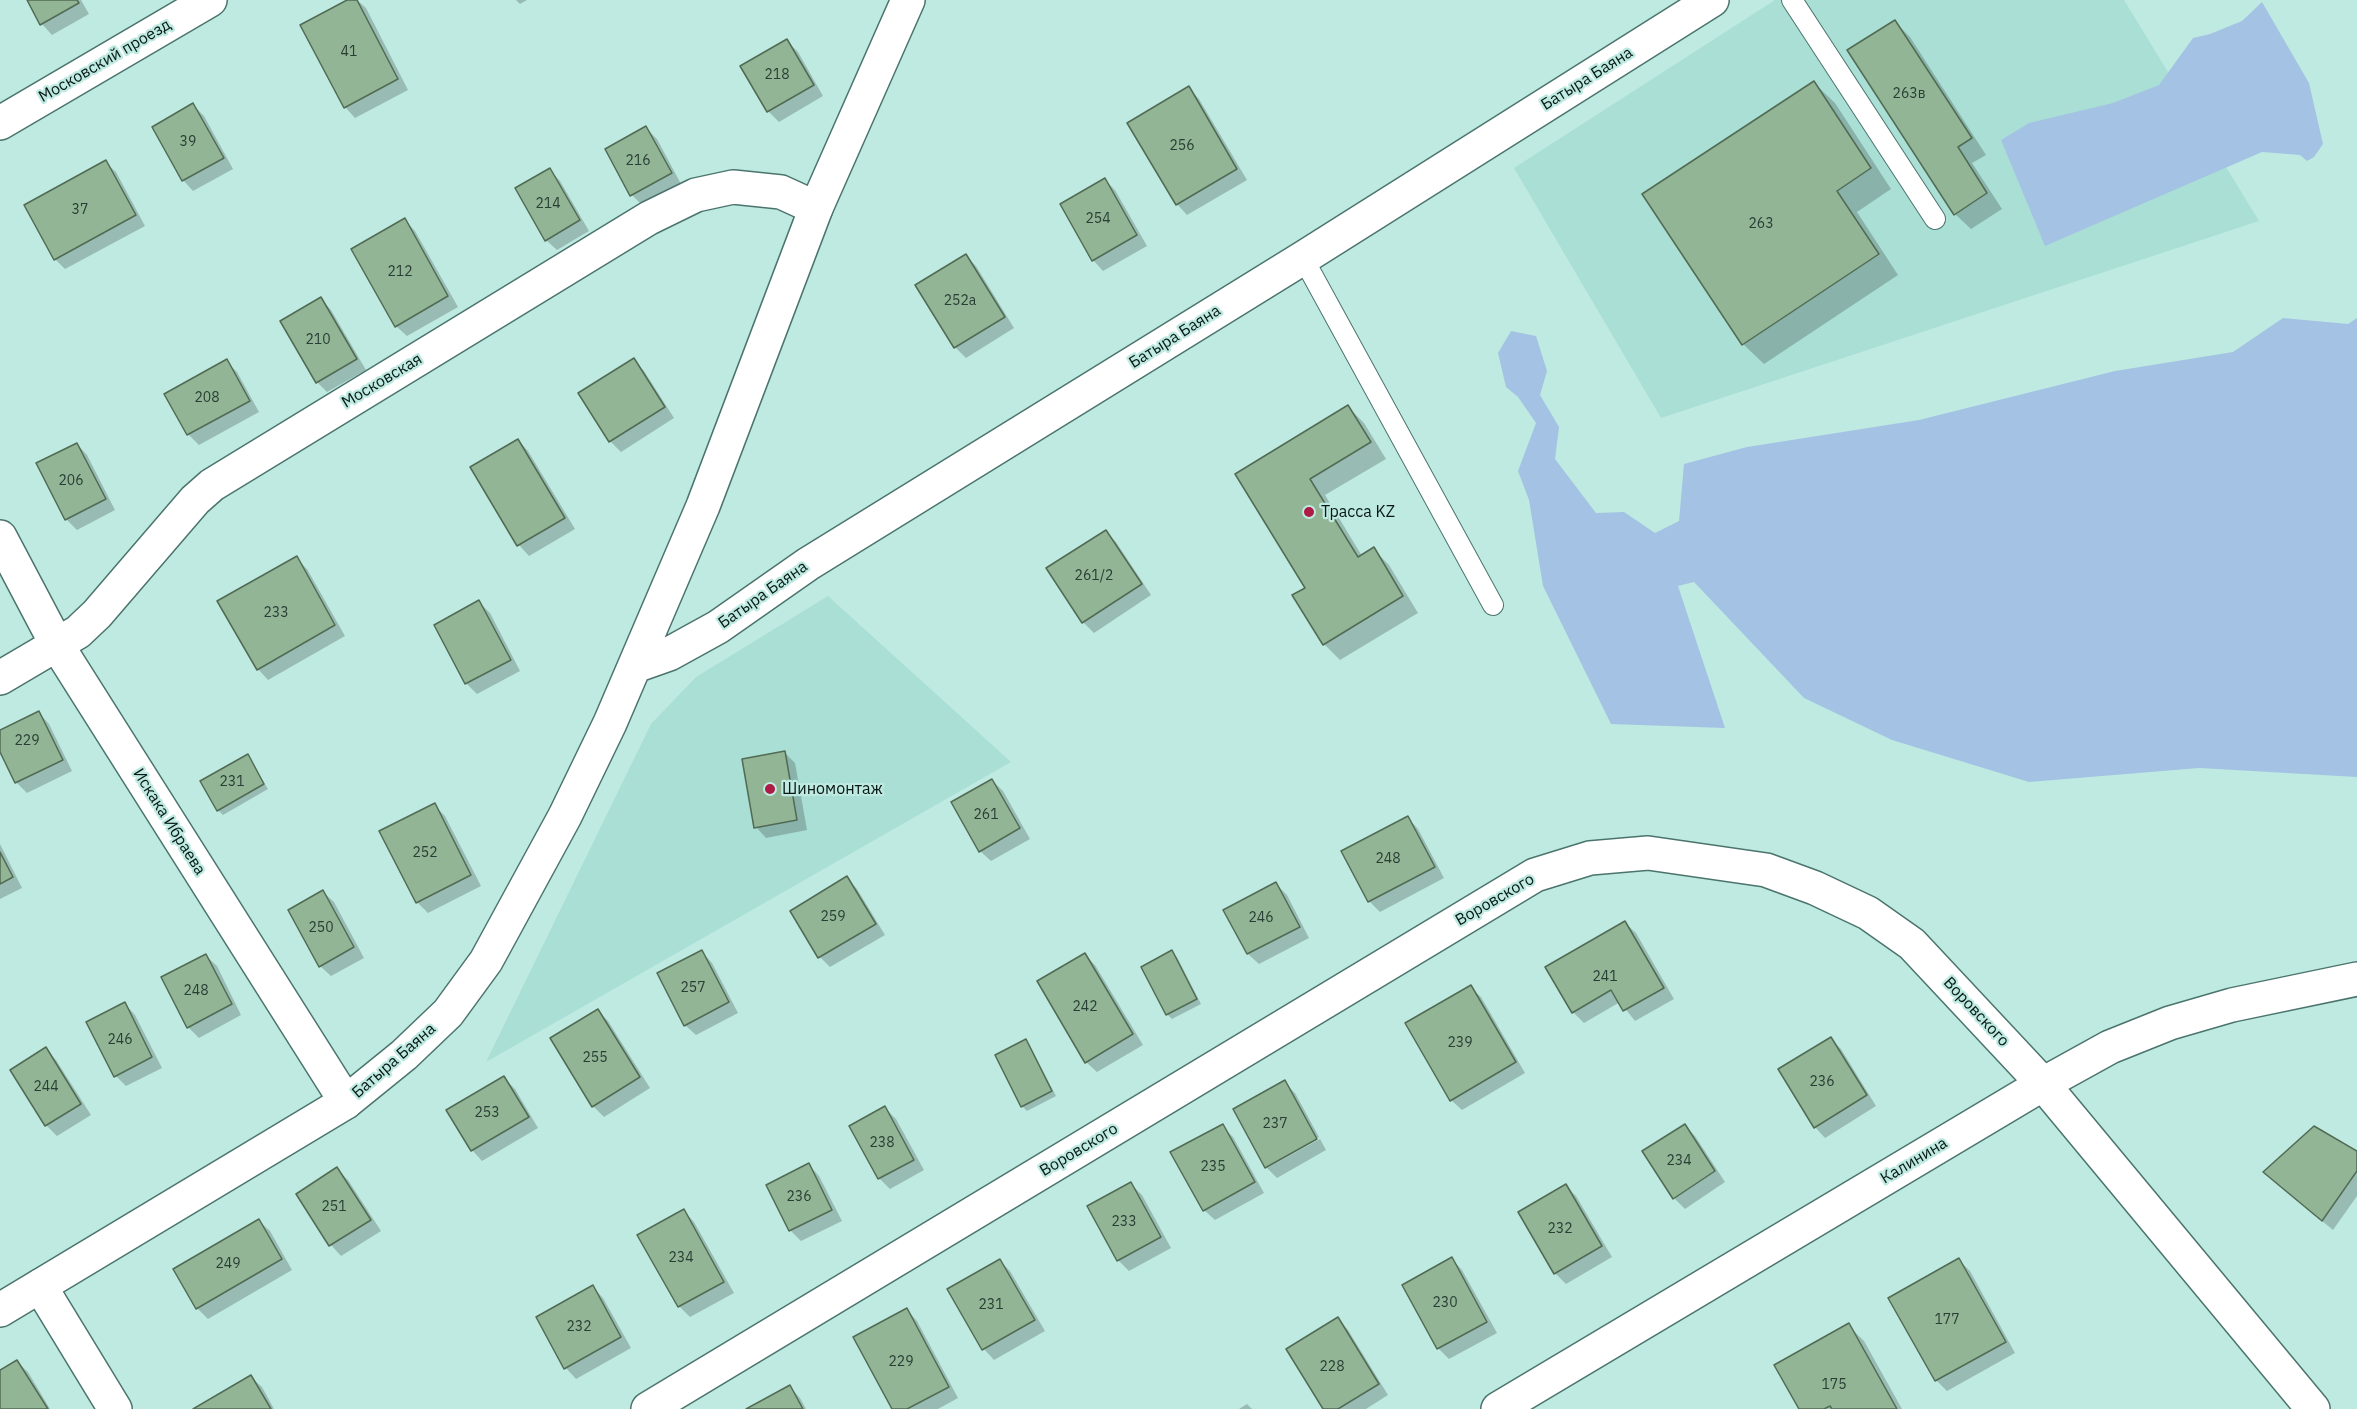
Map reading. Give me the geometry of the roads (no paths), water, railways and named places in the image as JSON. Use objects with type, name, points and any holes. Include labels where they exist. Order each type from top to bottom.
[{"type":"street","name":"Московский проезд","points":[[0,123],[210,0]]},
{"type":"street","name":"Батыра Баяна","points":[[0,1310],[346,1102],[404,1055],[448,1013],[486,961],[565,816],[610,723],[703,506],[816,208],[908,0]]},
{"type":"street","name":"Батыра Баяна","points":[[635,666],[669,654],[717,627],[808,564],[1303,258],[1712,0]]},
{"type":"street","name":"Московская","points":[[0,678],[78,632],[97,614],[189,507],[212,485],[649,218],[696,195],[733,187],[781,192],[816,208]]},
{"type":"street","name":"Искака Ибраева","points":[[0,537],[57,645],[346,1102]]},
{"type":"street","name":"Воровского","points":[[648,1409],[1535,875],[1590,858],[1648,853],[1766,870],[1815,888],[1868,913],[1912,944],[2043,1084],[2313,1409]]},
{"type":"street","name":"Калинина","points":[[1498,1409],[2043,1084],[2110,1047],[2170,1023],[2232,1005],[2357,979]]},
{"type":"street","points":[[40,1286],[115,1409]]},
{"type":"lane","points":[[1792,0],[1935,219]]},
{"type":"lane","points":[[1303,258],[1493,605]]},
{"type":"place","name":"Трасса KZ","points":[[1309,512]]},
{"type":"place","name":"Шиномонтаж","points":[[770,789]]}]
